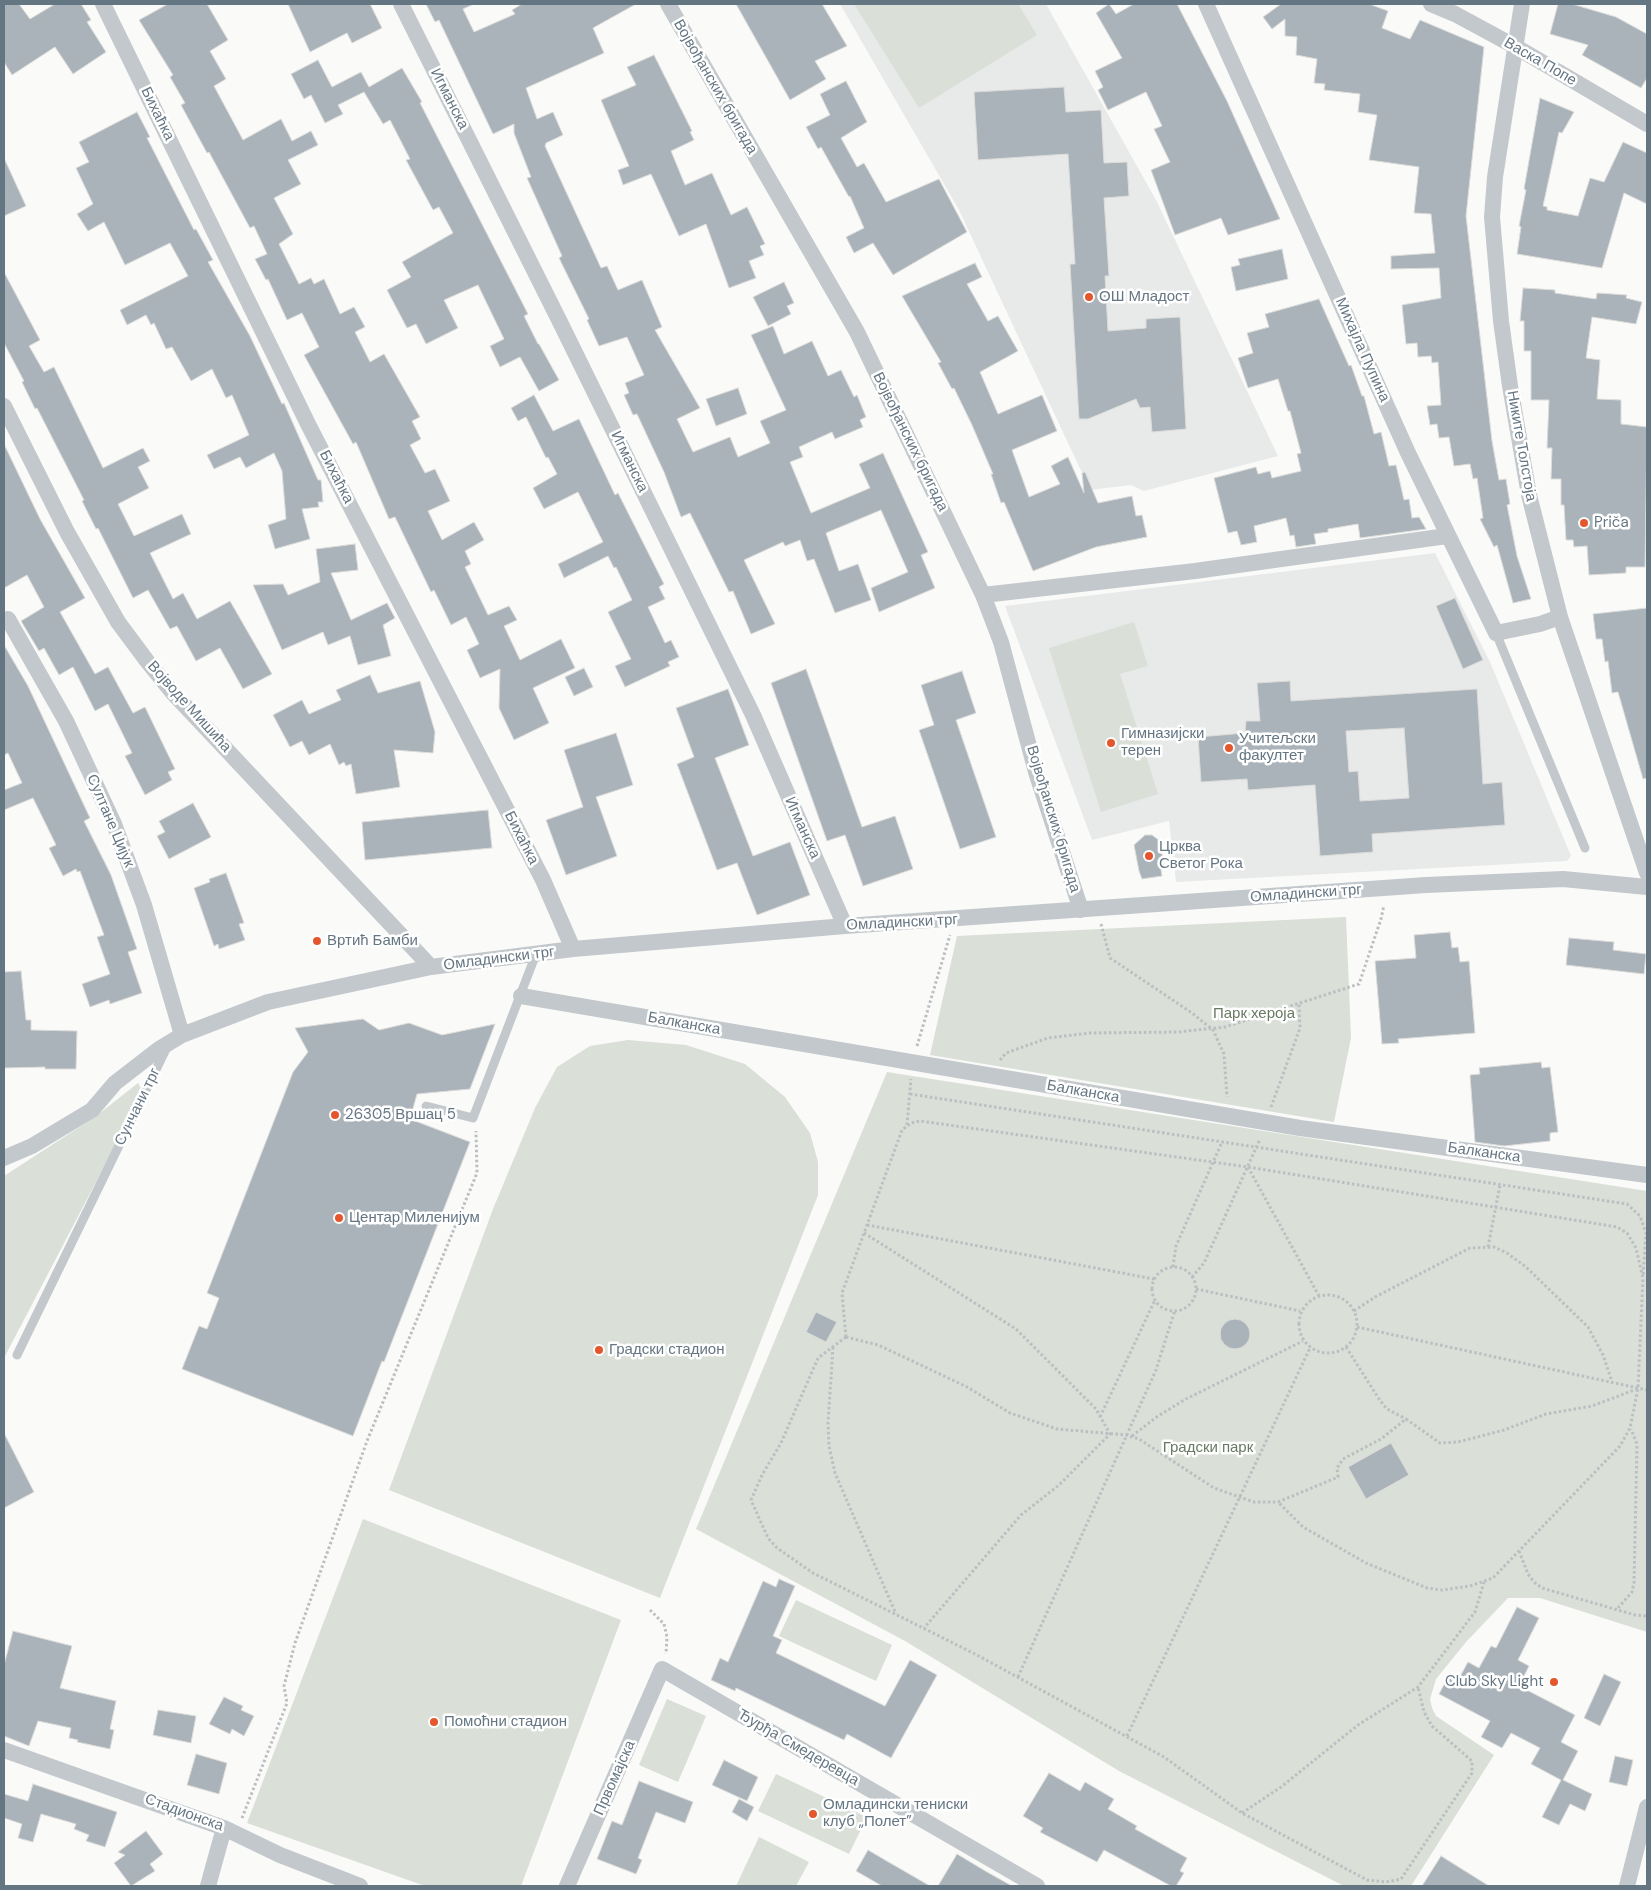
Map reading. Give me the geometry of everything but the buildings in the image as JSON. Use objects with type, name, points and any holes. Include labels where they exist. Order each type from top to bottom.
[{"type":"street","name":"Бихаћка","points":[[103,4],[309,426],[542,880],[573,949]]},
{"type":"street","name":"Игманска","points":[[401,4],[753,715],[845,926]]},
{"type":"street","name":"Војвођанских бригада","points":[[668,4],[857,332],[983,595],[1001,642],[1036,772],[1081,910]]},
{"type":"street","name":"Михајла Пупина","points":[[1206,4],[1447,536],[1496,633]]},
{"type":"street","name":"Васка Попе","points":[[1431,4],[1455,14],[1516,46],[1647,124]]},
{"type":"street","name":"Никите Толстоја","points":[[1522,4],[1494,177],[1492,217],[1494,255],[1510,386],[1529,495],[1560,617],[1647,873]]},
{"type":"street","name":"Војводе Мишића","points":[[4,406],[72,540],[118,622],[147,661],[173,693],[432,967]]},
{"type":"street","points":[[983,595],[1195,571],[1447,536]]},
{"type":"street","points":[[1496,633],[1540,624],[1560,617]]},
{"type":"street","name":"Султане Цијук","points":[[8,619],[66,721],[114,824],[144,905],[176,1039]]},
{"type":"street","name":"Омладински трг","points":[[176,1039],[268,1002],[432,967],[573,949],[845,926],[954,920],[1387,888],[1562,879],[1647,887]]},
{"type":"street","name":"Балканска","points":[[522,996],[1266,1122],[1647,1175]]},
{"type":"street","name":"Сунчани трг","points":[[4,1158],[32,1146],[92,1110],[115,1083],[176,1039]]},
{"type":"street","name":"Првомајска","points":[[567,1886],[662,1669]]},
{"type":"street","name":"Ђурђа Смедеревца","points":[[662,1669],[1037,1886]]},
{"type":"street","name":"Стадионска","points":[[4,1750],[230,1830],[280,1856],[360,1886]]},
{"type":"street","points":[[1627,1886],[1647,1807]]},
{"type":"street","points":[[208,1886],[230,1830]]},
{"type":"lane","points":[[1496,633],[1585,848]]},
{"type":"lane","points":[[426,1106],[473,1118],[522,996],[536,954]]},
{"type":"lane","name":"Сунчани трг","points":[[17,1355],[176,1039]]},
{"type":"path","points":[[986,1075],[1006,1053],[1048,1038],[1090,1033],[1212,1030],[1246,1022],[1360,984],[1382,919],[1387,888]]},
{"type":"path","points":[[1100,909],[1103,935],[1110,958],[1192,1013],[1212,1030],[1221,1045],[1225,1065],[1227,1099],[1224,1115]]},
{"type":"path","points":[[907,1126],[912,1063],[954,920]]},
{"type":"path","points":[[1192,1276],[1204,1263],[1257,1147],[1300,1028],[1299,1004]]},
{"type":"path","points":[[910,1094],[1627,1204],[1640,1216],[1646,1232],[1647,1249],[1643,1278],[1638,1388],[1630,1428],[1620,1446],[1493,1578],[1470,1586],[1442,1590],[1427,1588],[1366,1563],[1303,1527],[1278,1502]]},
{"type":"path","points":[[230,1830],[287,1703],[284,1686],[296,1643],[367,1441],[477,1173],[477,1136],[473,1118]]},
{"type":"path","points":[[846,1337],[842,1292],[902,1130],[920,1121],[1248,1167],[1617,1226],[1627,1234],[1636,1248],[1643,1278]]},
{"type":"path","points":[[1173,1267],[1176,1246],[1222,1142]]},
{"type":"path","points":[[1248,1167],[1319,1296]]},
{"type":"path","points":[[1488,1247],[1500,1185]]},
{"type":"path","points":[[867,1225],[1154,1278]]},
{"type":"path","points":[[864,1233],[1016,1329],[1096,1409],[1110,1434]]},
{"type":"path","points":[[1354,1311],[1375,1297],[1470,1248],[1488,1247],[1507,1252],[1526,1267],[1588,1327],[1603,1355],[1612,1382]]},
{"type":"path","points":[[1100,1417],[1155,1300],[1152,1286],[1154,1278],[1165,1268],[1173,1267],[1180,1268],[1192,1276],[1196,1289],[1195,1296],[1187,1306],[1175,1310],[1167,1309],[1155,1300]]},
{"type":"path","points":[[1196,1289],[1300,1312]]},
{"type":"path","points":[[1324,1294],[1339,1297],[1354,1311],[1357,1327],[1352,1340],[1346,1347],[1330,1353],[1310,1348],[1303,1341],[1298,1322],[1300,1312],[1306,1303],[1319,1296],[1324,1294]]},
{"type":"path","points":[[1018,1677],[1156,1370],[1175,1310]]},
{"type":"path","points":[[1357,1327],[1647,1390]]},
{"type":"path","points":[[1406,1419],[1382,1439],[1343,1459],[1338,1468],[1338,1477],[1278,1502],[1254,1502],[1214,1488],[1132,1436],[1057,1429],[1010,1413],[967,1387],[878,1345],[846,1337],[818,1358],[781,1443],[762,1475],[751,1500],[768,1538],[777,1548],[813,1573],[924,1628],[1127,1736],[1164,1757],[1242,1813],[1367,1880],[1386,1882],[1401,1879],[1472,1773],[1472,1761],[1432,1726],[1424,1712],[1418,1687]]},
{"type":"path","points":[[1132,1436],[1158,1416],[1186,1399],[1303,1341]]},
{"type":"path","points":[[833,1346],[828,1423],[829,1446],[836,1473],[896,1614]]},
{"type":"path","points":[[1346,1347],[1387,1409],[1406,1419],[1440,1442],[1458,1442],[1504,1430],[1546,1414],[1592,1406],[1638,1388]]},
{"type":"path","points":[[1127,1736],[1310,1348]]},
{"type":"path","points":[[1618,1608],[1632,1592],[1634,1583],[1638,1444],[1630,1428]]},
{"type":"path","points":[[924,1628],[1021,1515],[1059,1485],[1110,1434]]},
{"type":"path","points":[[1519,1551],[1528,1574],[1542,1588],[1618,1608],[1635,1615],[1647,1616]]},
{"type":"path","points":[[1242,1813],[1281,1787],[1358,1725],[1418,1687],[1474,1612],[1484,1582]]},
{"type":"path","points":[[650,1610],[664,1624],[667,1646],[662,1669]]},
{"type":"shaded area","points":[[840,4],[1046,4],[1156,200],[1278,456],[1144,491],[1131,485],[1090,490],[959,210]]},
{"type":"shaded area","points":[[1435,553],[1490,662],[1571,856],[1567,861],[1176,882],[1169,821],[1092,840],[1005,606]]},
{"type":"green space","points":[[854,4],[1018,4],[1037,35],[919,108]]},
{"type":"green space","name":"Гимназијски терен","points":[[1134,622],[1148,666],[1120,674],[1158,794],[1101,812],[1049,648]]},
{"type":"green space","name":"Парк хероја","points":[[1346,917],[1351,1038],[1334,1122],[930,1055],[957,936]]},
{"type":"green space","name":"Градски стадион","points":[[628,1040],[686,1045],[745,1064],[785,1097],[810,1133],[818,1162],[818,1195],[660,1598],[389,1490],[493,1209],[535,1108],[557,1067],[590,1046]]},
{"type":"green space","name":"Градски парк","points":[[887,1072],[1647,1191],[1647,1632],[1540,1598],[1508,1598],[1466,1642],[1436,1679],[1430,1699],[1432,1708],[1436,1716],[1494,1755],[1411,1886],[1344,1886],[1119,1771],[905,1641],[696,1529]]},
{"type":"green space","points":[[138,1083],[143,1092],[4,1358],[4,1176],[95,1117]]},
{"type":"green space","name":"Помоћни стадион","points":[[363,1519],[621,1620],[521,1886],[425,1886],[247,1823]]},
{"type":"green space","points":[[796,1600],[892,1645],[876,1681],[779,1636]]},
{"type":"green space","points":[[667,1699],[706,1716],[678,1782],[639,1765]]},
{"type":"green space","name":"Омладински тениски клуб „Полет”","points":[[776,1774],[867,1817],[849,1854],[758,1811]]},
{"type":"green space","points":[[759,1837],[809,1862],[796,1886],[736,1886]]},
{"type":"place","name":"ОШ Младост","points":[[1089,297]]},
{"type":"place","name":"Priča","points":[[1584,523]]},
{"type":"place","name":"Гимназијски терен","points":[[1111,743]]},
{"type":"place","name":"Учитељски факултет","points":[[1229,748]]},
{"type":"place","name":"Црква Светог Рока","points":[[1149,856]]},
{"type":"place","name":"Вртић Бамби","points":[[317,941]]},
{"type":"place","name":"26305 Вршац 5","points":[[335,1115]]},
{"type":"place","name":"Центар Миленијум","points":[[339,1218]]},
{"type":"place","name":"Градски стадион","points":[[599,1350]]},
{"type":"place","name":"Club Sky Light","points":[[1554,1682]]},
{"type":"place","name":"Помоћни стадион","points":[[434,1722]]},
{"type":"place","name":"Омладински тениски клуб „Полет”","points":[[813,1814]]}]
